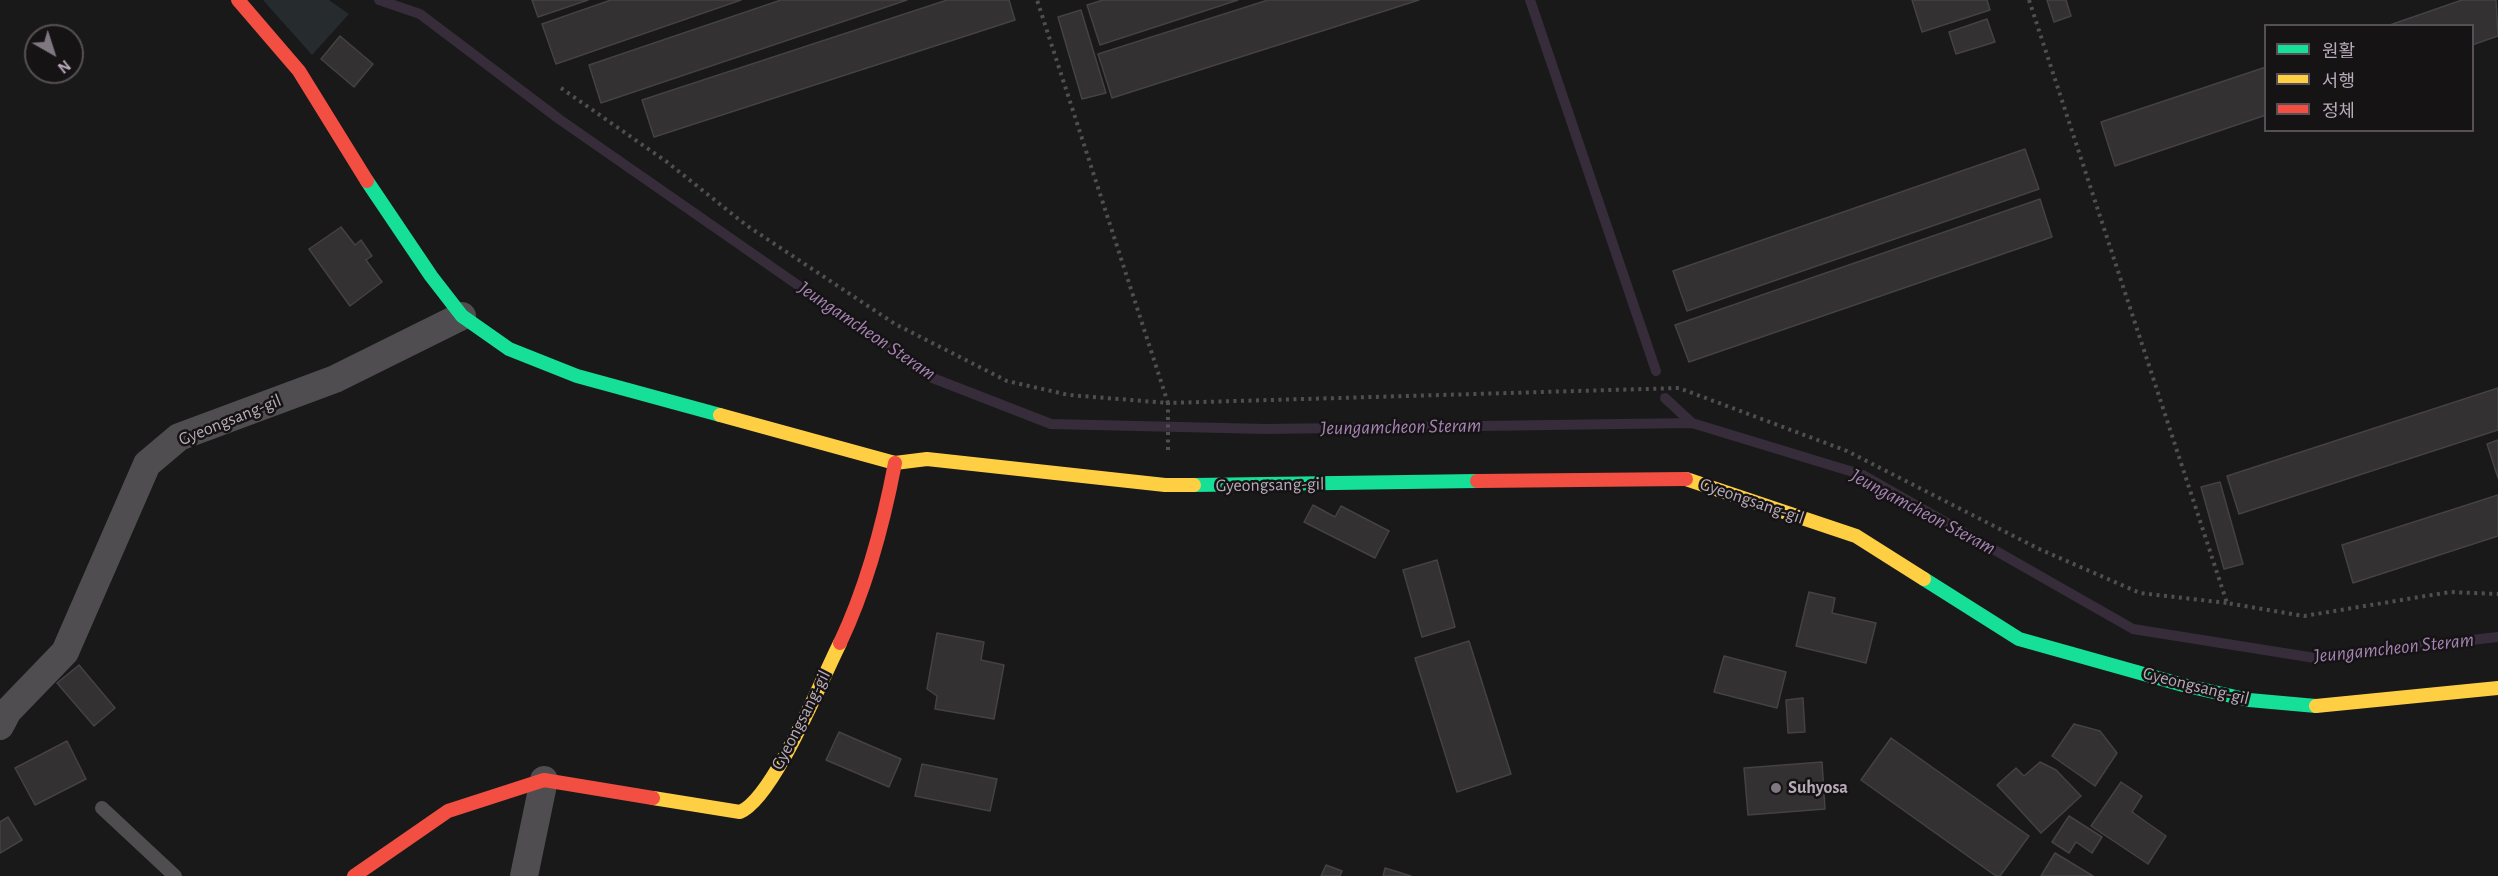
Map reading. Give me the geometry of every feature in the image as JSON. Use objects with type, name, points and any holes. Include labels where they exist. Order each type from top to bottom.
[{"type":"street","name":"Gyeongsang-gil","points":[[238,0],[299,71],[365,178],[431,276],[462,316],[509,349],[577,376],[895,463],[927,459],[1165,486],[1690,479],[1856,536],[2019,639],[2184,684],[2249,700],[2314,706],[2498,688]]},
{"type":"street","name":"Gyeongsang-gil","points":[[0,726],[8,711],[65,652],[147,464],[179,437],[335,379],[462,316]]},
{"type":"street","name":"Gyeongsang-gil","points":[[354,876],[448,812],[544,780],[740,812],[750,808],[783,761],[858,604],[885,516],[895,463]]},
{"type":"street","points":[[524,876],[544,780]]},
{"type":"lane","points":[[102,808],[175,876]]},
{"type":"path","points":[[561,88],[667,162],[746,225],[895,324],[1007,381],[1069,395],[1168,402],[1037,0]]},
{"type":"path","points":[[2029,0],[2227,603],[2304,616],[2450,592],[2498,594]]},
{"type":"path","points":[[1168,416],[1168,459]]},
{"type":"shaded area","points":[[263,0],[329,0],[349,14],[312,55]]},
{"type":"building","points":[[532,0],[588,0],[538,17]]},
{"type":"building","points":[[611,0],[741,0],[556,64],[542,24]]},
{"type":"building","points":[[781,0],[907,0],[601,103],[589,65]]},
{"type":"building","points":[[947,0],[1009,0],[1015,20],[654,137],[642,100]]},
{"type":"building","points":[[1103,0],[1238,0],[1100,45],[1087,5]]},
{"type":"building","points":[[1268,0],[1419,0],[1112,98],[1098,54]]},
{"type":"building","points":[[1912,0],[1987,0],[1990,10],[1922,32]]},
{"type":"building","points":[[2047,0],[2066,0],[2071,16],[2054,22]]},
{"type":"building","points":[[2462,0],[2496,0],[2498,36],[2474,44],[2474,24],[2393,24]]},
{"type":"building","points":[[1081,10],[1106,93],[1082,99],[1058,17]]},
{"type":"building","points":[[1987,19],[1995,42],[1956,54],[1949,32]]},
{"type":"building","points":[[340,36],[373,64],[354,87],[321,59]]},
{"type":"building","points":[[2264,68],[2264,116],[2115,166],[2101,122]]},
{"type":"building","points":[[2025,149],[2039,189],[1687,311],[1673,271]]},
{"type":"building","points":[[2040,199],[2052,237],[1689,362],[1675,325]]},
{"type":"building","points":[[341,227],[355,245],[361,240],[372,256],[366,260],[382,282],[350,306],[309,249]]},
{"type":"building","points":[[2498,388],[2498,430],[2239,514],[2227,476]]},
{"type":"building","points":[[2498,440],[2498,478],[2487,444]]},
{"type":"building","points":[[2220,482],[2243,564],[2224,569],[2201,487]]},
{"type":"building","points":[[2498,495],[2498,536],[2353,583],[2342,545]]},
{"type":"building","points":[[1313,505],[1335,517],[1341,506],[1389,531],[1375,558],[1304,522]]},
{"type":"building","points":[[1437,560],[1455,627],[1422,637],[1403,570]]},
{"type":"building","points":[[1809,592],[1835,598],[1832,613],[1876,623],[1866,663],[1796,646]]},
{"type":"building","points":[[937,633],[984,642],[981,660],[1004,665],[994,719],[935,709],[937,696],[927,689]]},
{"type":"building","points":[[1469,641],[1511,774],[1457,792],[1415,658]]},
{"type":"building","points":[[1724,656],[1786,672],[1777,708],[1714,692]]},
{"type":"building","points":[[79,665],[115,708],[94,726],[57,683]]},
{"type":"building","points":[[1803,698],[1805,732],[1788,733],[1786,700]]},
{"type":"building","points":[[2074,724],[2100,731],[2117,753],[2095,786],[2052,756]]},
{"type":"building","points":[[839,732],[901,759],[889,787],[826,760]]},
{"type":"building","points":[[1891,738],[2029,836],[2000,876],[1996,876],[1861,780]]},
{"type":"building","points":[[67,741],[86,779],[35,805],[15,768]]},
{"type":"building","points":[[1822,762],[1825,809],[1748,815],[1744,768]]},
{"type":"building","points":[[2040,762],[2056,770],[2081,796],[2041,833],[1997,785],[2016,768],[2024,776]]},
{"type":"building","points":[[922,764],[997,779],[990,811],[915,796]]},
{"type":"building","points":[[2121,782],[2142,796],[2132,812],[2166,836],[2148,864],[2091,826]]},
{"type":"building","points":[[2069,816],[2102,837],[2092,853],[2076,842],[2069,853],[2052,842]]},
{"type":"building","points":[[8,817],[22,840],[0,853],[0,822]]},
{"type":"building","points":[[2055,853],[2093,876],[2041,876]]},
{"type":"building","points":[[1326,865],[1342,871],[1340,876],[1321,876]]},
{"type":"building","points":[[1385,868],[1411,876],[1383,876]]},
{"type":"waterway","name":"Jeungamcheon Steram","points":[[379,0],[420,14],[559,119],[930,377],[1051,424],[1266,429],[1692,423],[1863,475],[2133,629],[2315,658],[2498,637]]},
{"type":"waterway","points":[[1530,0],[1656,371]]},
{"type":"waterway","points":[[1665,398],[1692,423]]},
{"type":"traffic: fast","points":[[367,181],[431,276],[462,316],[509,349],[577,376],[720,415]]},
{"type":"traffic: fast","points":[[1194,485],[1477,481]]},
{"type":"traffic: fast","points":[[1924,579],[2019,639],[2183,685],[2249,700],[2316,706]]},
{"type":"traffic: slow","points":[[720,415],[895,463],[927,459],[1165,485],[1194,485]]},
{"type":"traffic: slow","points":[[1686,479],[1856,536],[1924,579]]},
{"type":"traffic: slow","points":[[653,798],[740,812],[753,802],[767,785],[796,736],[840,643]]},
{"type":"traffic: slow","points":[[2316,706],[2498,688]]},
{"type":"traffic: jam","points":[[238,0],[299,71],[367,181]]},
{"type":"traffic: jam","points":[[840,643],[873,555],[895,463]]},
{"type":"traffic: jam","points":[[1477,481],[1686,479]]},
{"type":"traffic: jam","points":[[354,876],[448,811],[544,780],[653,798]]},
{"type":"place","name":"Suhyosa","points":[[1776,788]]}]
